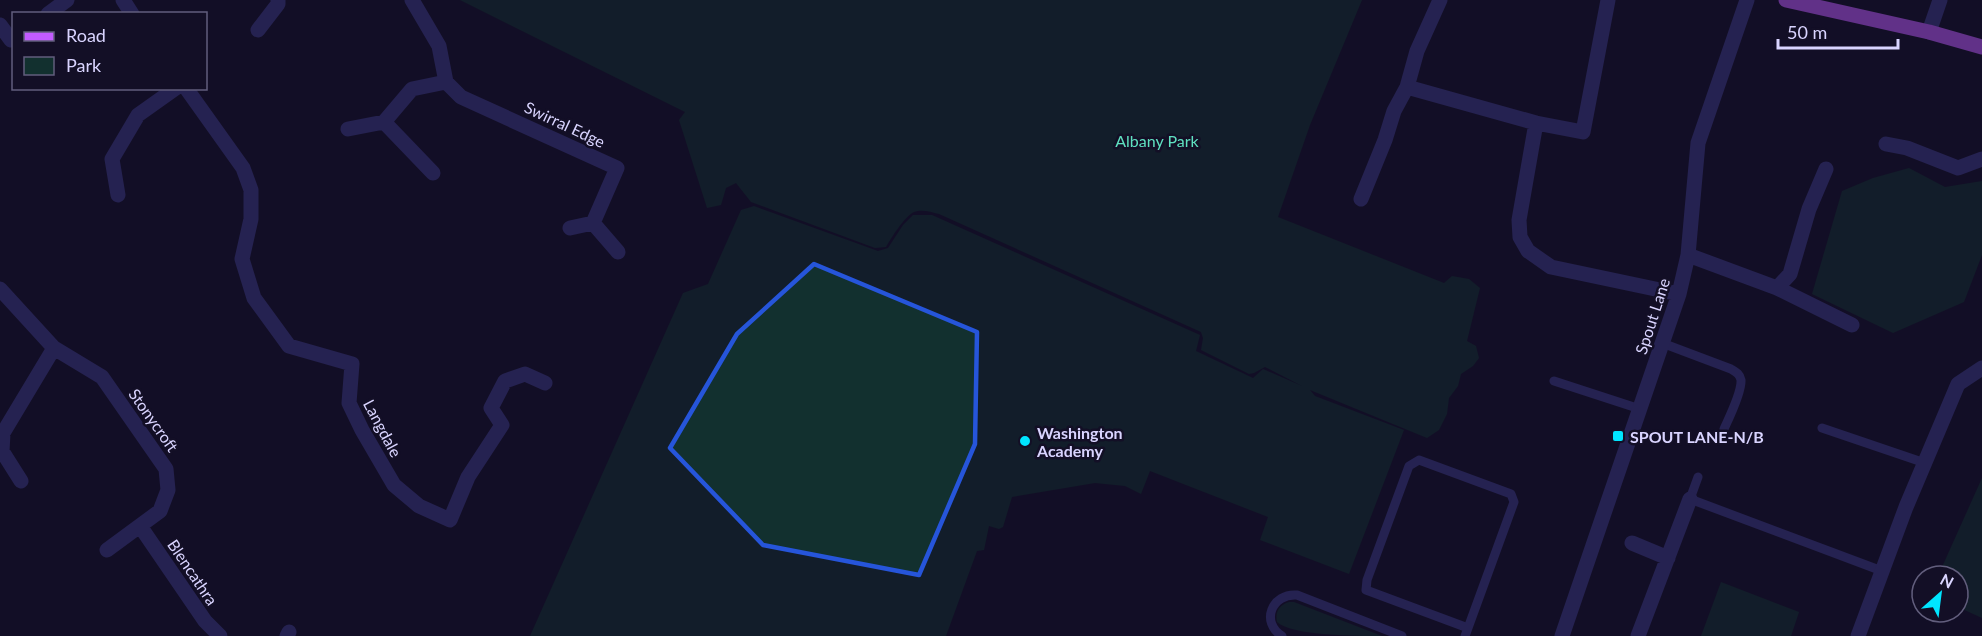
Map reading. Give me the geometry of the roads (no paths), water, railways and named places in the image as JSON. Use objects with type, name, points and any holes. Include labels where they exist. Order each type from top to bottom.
[{"type":"main road","points":[[1786,0],[1929,32],[1982,47]]},
{"type":"street","points":[[51,12],[67,0]]},
{"type":"street","points":[[258,30],[278,4],[278,0]]},
{"type":"street","points":[[348,129],[384,122],[412,88],[446,82],[439,46],[412,0]]},
{"type":"street","points":[[1361,199],[1394,111],[1407,87],[1417,51],[1440,0]]},
{"type":"street","points":[[1407,87],[1536,123],[1583,132],[1608,0]]},
{"type":"street","name":"Spout Lane","points":[[1562,636],[1679,294],[1688,255],[1698,143],[1746,0]]},
{"type":"street","points":[[1929,32],[1940,0]]},
{"type":"street","points":[[0,25],[8,42]]},
{"type":"street","name":"Swirral Edge","points":[[446,82],[461,97],[618,168],[593,223]]},
{"type":"street","points":[[118,195],[112,159],[138,115],[173,90]]},
{"type":"street","name":"Langdale","points":[[187,90],[243,168],[251,190],[251,219],[242,259],[254,298],[289,346],[351,364],[349,404],[394,485],[419,506],[450,520],[468,477],[502,425],[491,408],[505,381],[525,374],[545,383]]},
{"type":"street","points":[[384,122],[433,173]]},
{"type":"street","points":[[1536,123],[1519,220],[1520,237],[1528,250],[1551,267],[1679,294]]},
{"type":"street","points":[[1886,144],[1906,148],[1958,168],[1982,159]]},
{"type":"street","points":[[1777,288],[1790,274],[1809,209],[1826,169]]},
{"type":"street","points":[[570,228],[593,223],[618,252]]},
{"type":"street","points":[[1688,255],[1777,288],[1852,325]]},
{"type":"street","name":"Stonycroft","points":[[3,299],[54,348],[102,377],[166,469],[168,490],[160,511],[107,550]]},
{"type":"street","points":[[21,480],[2,451],[3,433],[54,348]]},
{"type":"street","points":[[1858,636],[1958,384],[1982,368]]},
{"type":"street","points":[[1638,636],[1690,499]]},
{"type":"street","name":"Blencathra","points":[[140,526],[205,621],[220,636]]},
{"type":"street","points":[[1632,543],[1668,558]]},
{"type":"lane","points":[[1662,343],[1738,373],[1741,379],[1740,388],[1724,429]]},
{"type":"lane","points":[[1554,381],[1640,409]]},
{"type":"lane","points":[[1822,428],[1925,463]]},
{"type":"lane","points":[[1419,460],[1511,494],[1514,502],[1467,632],[1366,590],[1367,580],[1409,466],[1419,460]]},
{"type":"lane","points":[[1698,477],[1690,499],[1882,572]]},
{"type":"lane","points":[[1282,636],[1272,626],[1270,614],[1279,598],[1291,594],[1402,636]]},
{"type":"place","name":"SPOUT LANE-N/B","points":[[1618,436]]},
{"type":"place","name":"Washington Academy","points":[[1025,441]]},
{"type":"park label","name":"Albany Park","points":[[1157,140]]}]
